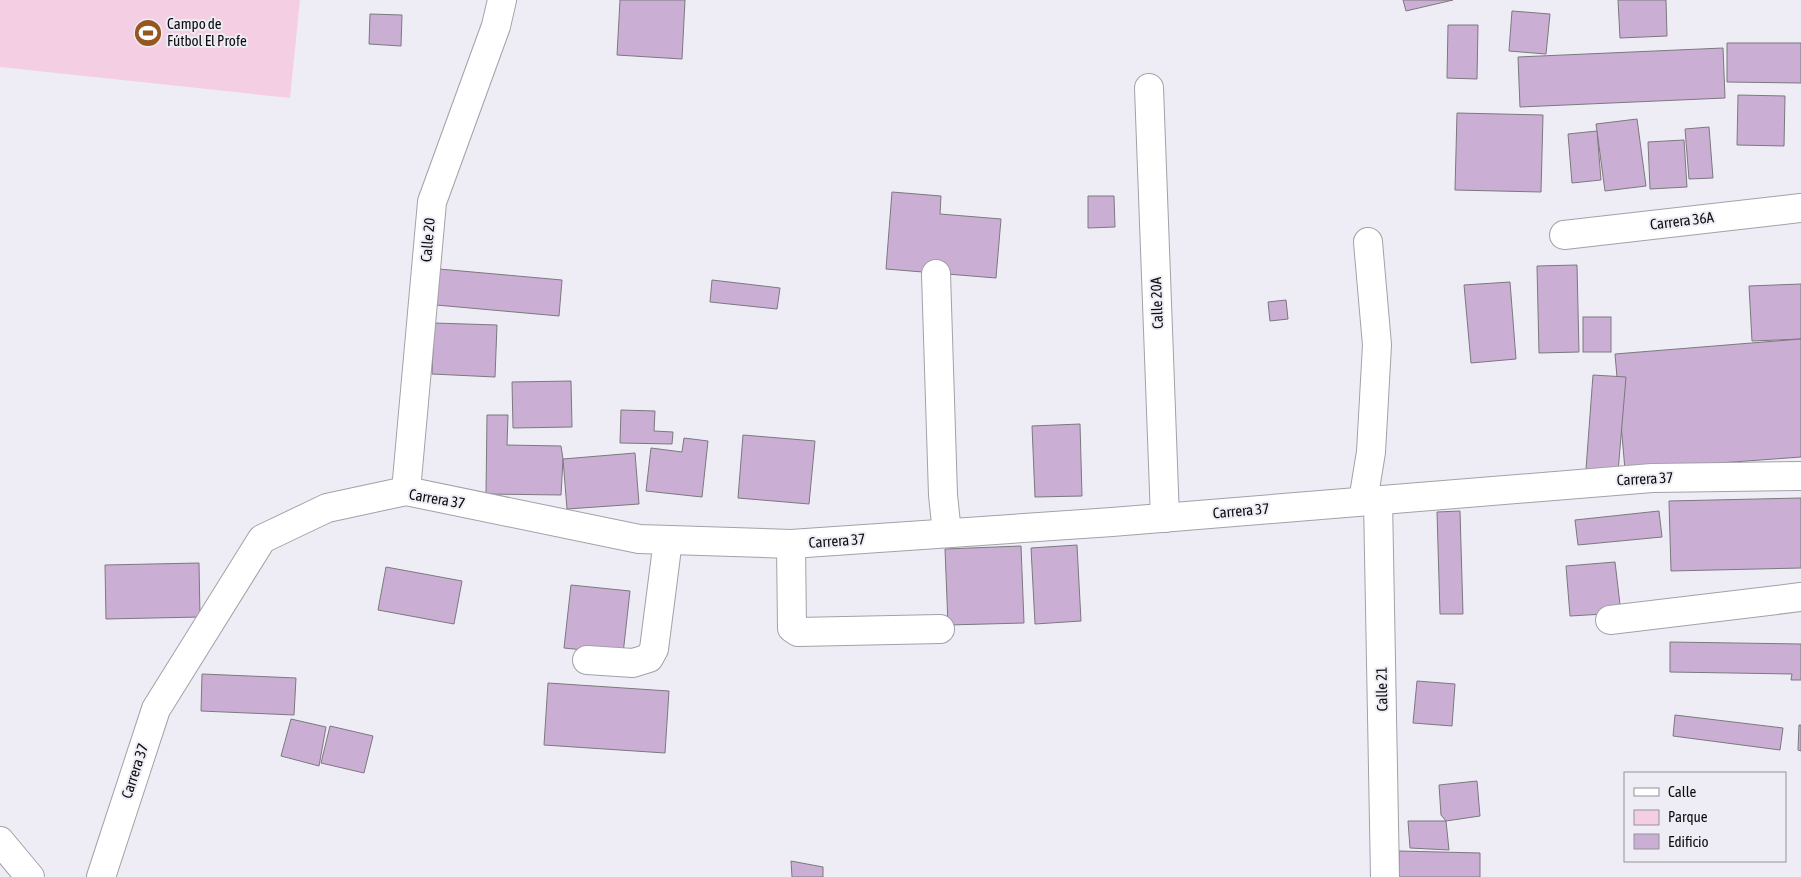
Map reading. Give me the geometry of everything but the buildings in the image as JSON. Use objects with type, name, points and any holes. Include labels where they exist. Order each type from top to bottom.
[{"type":"street","name":"Calle 20","points":[[406,491],[432,202],[496,26],[502,0]]},
{"type":"street","name":"Calle 20A","points":[[1149,88],[1165,518]]},
{"type":"street","name":"Carrera 36A","points":[[1564,235],[1801,208]]},
{"type":"street","name":"Calle 21","points":[[1368,242],[1378,345],[1371,452],[1370,501],[1386,877]]},
{"type":"street","points":[[936,274],[943,495],[947,533]]},
{"type":"street","name":"Carrera 37","points":[[101,877],[156,710],[262,539],[327,508],[406,491],[639,539],[791,544],[1165,518],[1652,478],[1801,476]]},
{"type":"street","points":[[587,660],[633,663],[649,658],[654,649],[668,540]]},
{"type":"street","points":[[791,544],[792,628],[798,632],[940,629]]},
{"type":"street","points":[[1610,620],[1801,598]]},
{"type":"street","points":[[0,841],[30,877]]},
{"type":"green space","name":"Campo de Fútbol El Profe","points":[[0,0],[300,0],[290,98],[0,67]]},
{"type":"place","name":"Campo de Fútbol El Profe","points":[[148,33]]}]
